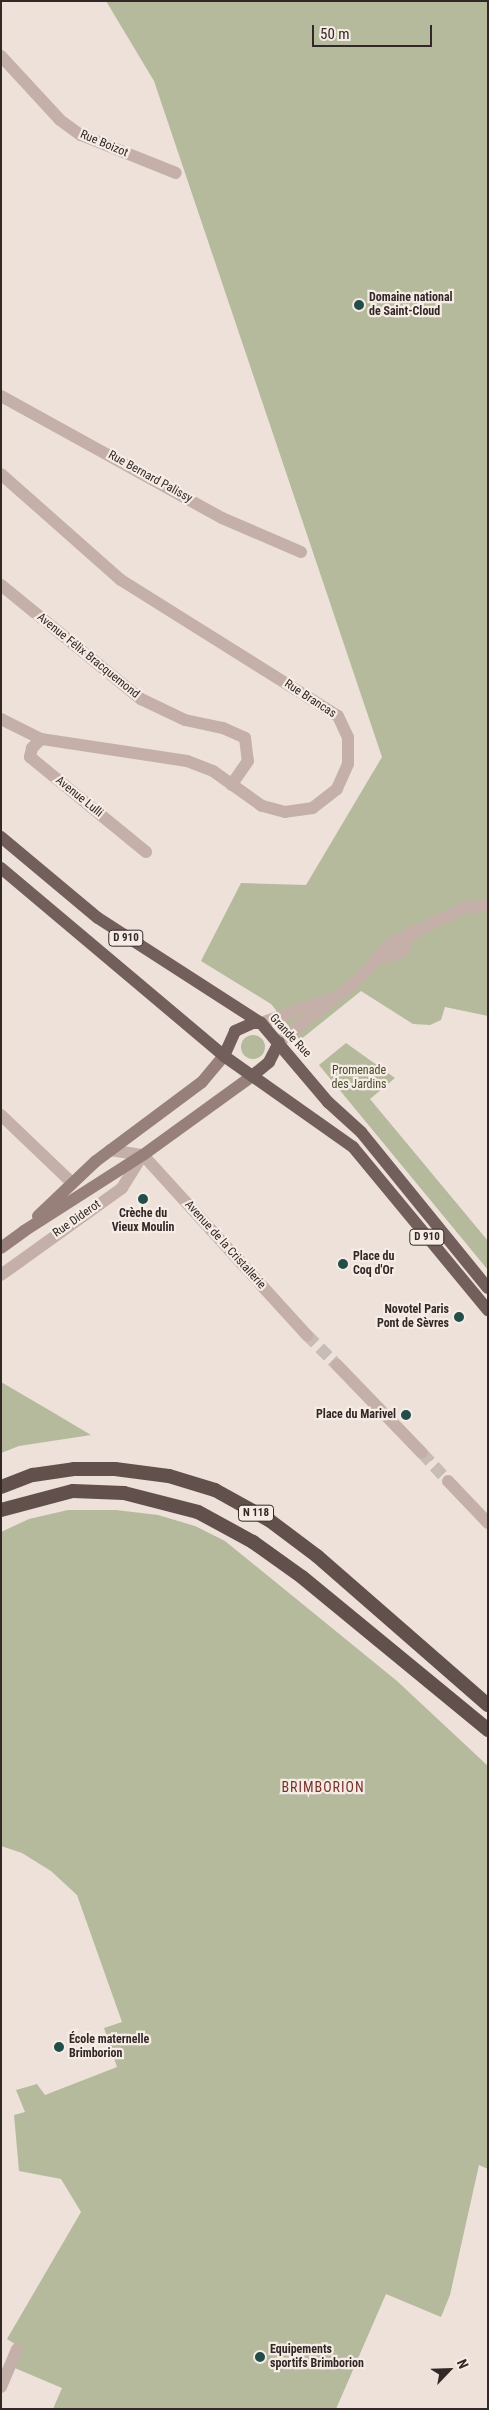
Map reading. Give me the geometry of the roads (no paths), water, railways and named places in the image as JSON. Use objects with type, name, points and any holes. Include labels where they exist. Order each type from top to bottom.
[{"type":"highway","name":"N 118","points":[[1,1487],[42,1474],[115,1469],[169,1476],[215,1490],[269,1520],[317,1556],[488,1705]]},
{"type":"highway","name":"N 118","points":[[1,1510],[73,1491],[124,1493],[198,1512],[253,1542],[302,1577],[488,1730]]},
{"type":"highway","points":[[462,1682],[488,1692]]},
{"type":"main road","name":"Grande Rue","points":[[1,838],[98,918],[261,1023],[328,1102],[361,1132],[488,1288]]},
{"type":"main road","name":"D 910","points":[[1,868],[224,1056],[353,1147],[488,1310]]},
{"type":"main road","points":[[24,1231],[71,1182],[110,1150],[144,1128],[202,1082],[224,1056],[234,1031],[253,1023],[261,1023]]},
{"type":"main road","points":[[1,1248],[24,1231],[144,1155],[252,1076],[269,1062],[279,1042]]},
{"type":"main road","points":[[144,1128],[144,1155]]},
{"type":"street","name":"Rue Boizot","points":[[1,56],[60,120],[81,135],[176,173]]},
{"type":"street","name":"Rue Bernard Palissy","points":[[1,396],[222,518],[301,552]]},
{"type":"street","name":"Rue Brancas","points":[[1,474],[121,580],[338,716],[348,736],[348,764],[337,789],[314,808],[286,812],[262,806],[213,771],[187,761],[41,739],[1,719]]},
{"type":"street","name":"Avenue Félix Bracquemond","points":[[1,584],[141,699],[185,720],[223,728],[246,738],[248,761],[231,785]]},
{"type":"street","name":"Avenue Lulli","points":[[41,739],[32,748],[30,757],[146,852]]},
{"type":"street","points":[[279,1042],[358,980],[381,957],[390,944],[411,932],[464,908],[488,905]]},
{"type":"street","points":[[381,957],[399,953],[411,932]]},
{"type":"street","points":[[261,1023],[286,1012],[334,998]]},
{"type":"street","points":[[1,1115],[71,1182]]},
{"type":"street","points":[[110,1150],[144,1155]]},
{"type":"street","name":"Rue Diderot","points":[[1,1275],[122,1188],[144,1155]]},
{"type":"street","name":"Avenue de la Cristallerie","points":[[144,1155],[307,1335]]},
{"type":"street","points":[[337,1365],[422,1453]]},
{"type":"street","points":[[448,1481],[488,1523]]},
{"type":"street","points":[[1,2387],[17,2348]]},
{"type":"tunnel","points":[[307,1335],[337,1365]]},
{"type":"tunnel","points":[[422,1453],[448,1481]]},
{"type":"place","name":"Domaine national de Saint-Cloud","points":[[359,305]]},
{"type":"place","name":"Crèche du Vieux Moulin","points":[[143,1199]]},
{"type":"place","name":"Place du Coq d'Or","points":[[343,1264]]},
{"type":"place","name":"Novotel Paris Pont de Sèvres","points":[[459,1317]]},
{"type":"place","name":"Place du Marivel","points":[[406,1415]]},
{"type":"place","name":"École maternelle Brimborion","points":[[59,2047]]},
{"type":"place","name":"Equipements sportifs Brimborion","points":[[260,2357]]},
{"type":"district","name":"BRIMBORION","points":[[323,1787]]},
{"type":"park label","name":"Promenade des Jardins","points":[[359,1078]]}]
